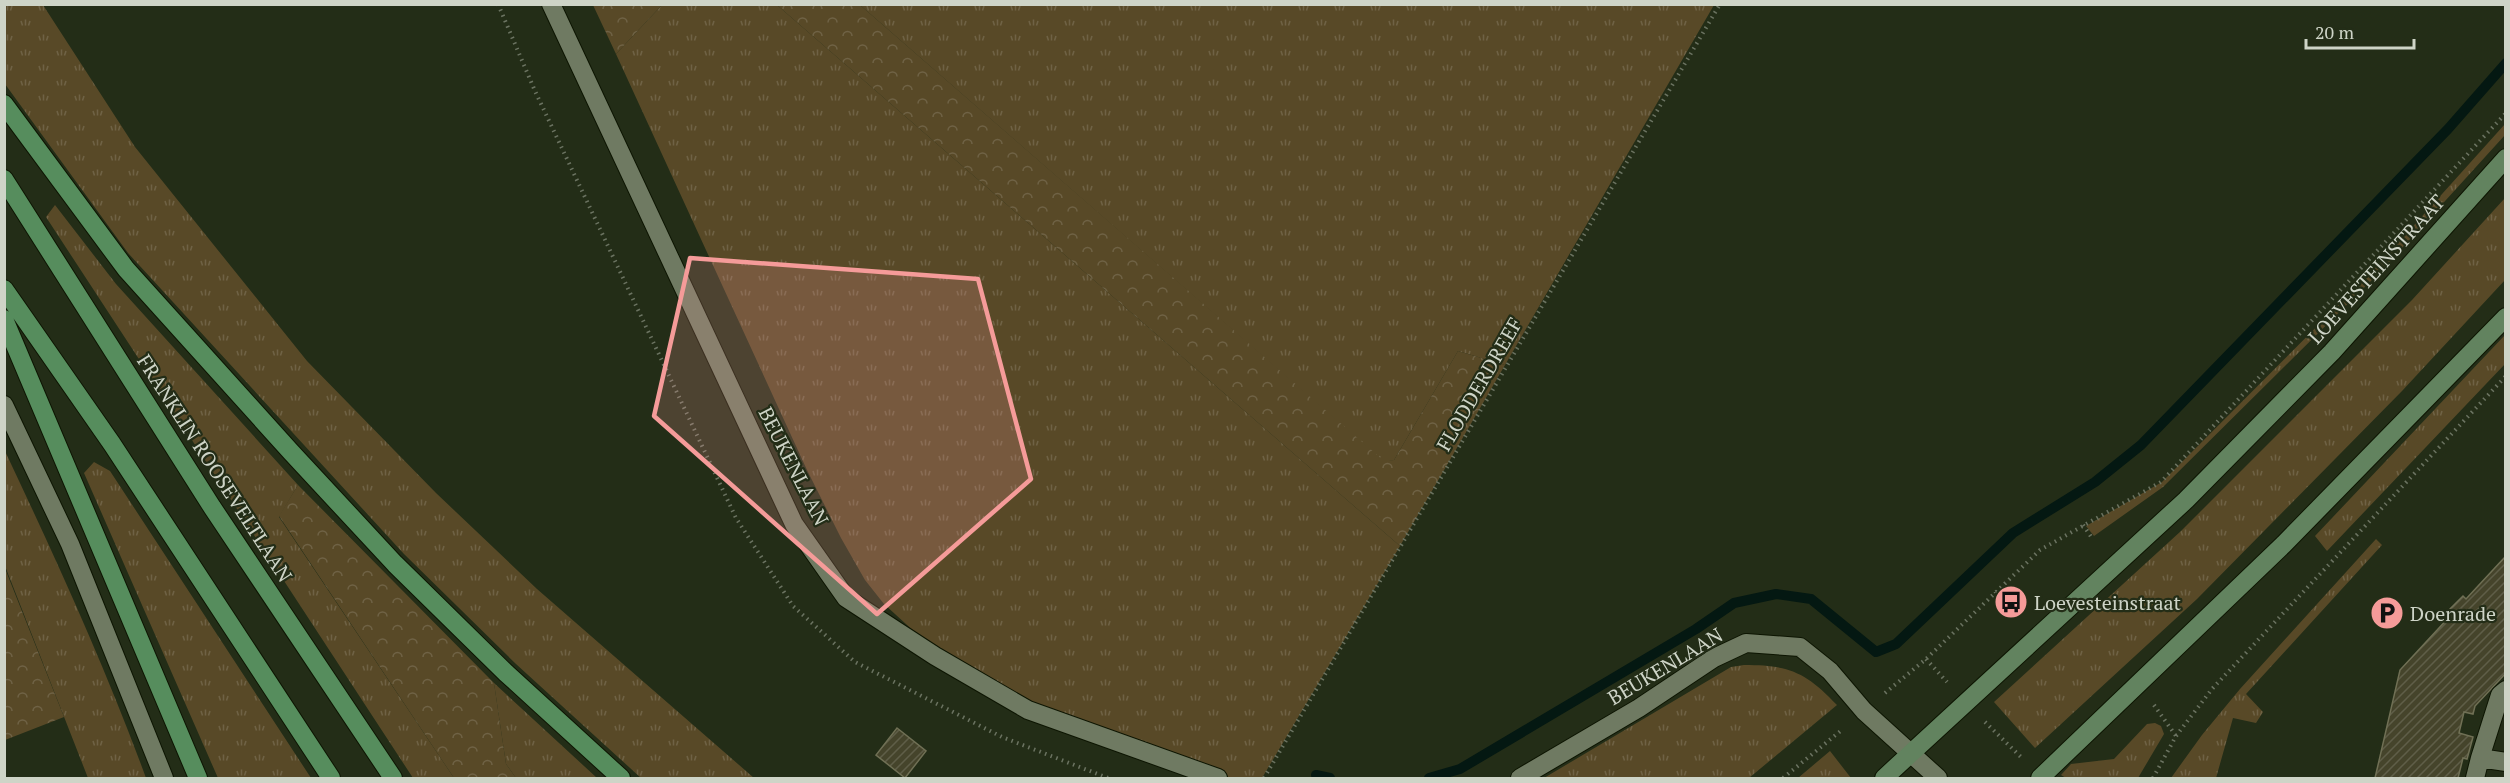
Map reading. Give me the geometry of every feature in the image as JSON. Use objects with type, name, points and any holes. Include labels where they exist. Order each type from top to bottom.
[{"type":"main road","points":[[4,104],[126,269],[299,460],[395,564],[506,673],[621,778]]},
{"type":"main road","name":"FRANKLIN ROOSEVELTLAAN","points":[[4,179],[212,507],[393,778]]},
{"type":"main road","points":[[4,289],[112,444],[331,778]]},
{"type":"main road","points":[[4,319],[198,778]]},
{"type":"street","name":"BEUKENLAAN","points":[[551,4],[794,524],[846,598],[935,657],[1028,710],[1218,778]]},
{"type":"street","name":"LOEVESTEINSTRAAT","points":[[1884,778],[2202,483],[2332,352],[2505,158]]},
{"type":"street","points":[[2040,778],[2284,544],[2505,317]]},
{"type":"street","points":[[4,405],[69,544],[164,778]]},
{"type":"street","name":"BEUKENLAAN","points":[[1520,778],[1639,708],[1714,658],[1746,643],[1800,647],[1830,671],[1864,711],[1938,778]]},
{"type":"street","points":[[2475,778],[2500,695],[2505,690]]},
{"type":"street","points":[[2480,758],[2505,762]]},
{"type":"path","name":"FLODDERDREEF","points":[[1264,778],[1720,4]]},
{"type":"path","name":"LOEVESTEINSTRAAT","points":[[1957,629],[2040,550],[2161,482],[2505,113]]},
{"type":"path","points":[[2153,778],[2176,736],[2212,689],[2505,376]]},
{"type":"path","points":[[2083,525],[2092,538]]},
{"type":"path","points":[[1995,591],[2013,611]]},
{"type":"path","points":[[2151,700],[2176,736]]},
{"type":"highlighted area","points":[[690,258],[978,279],[1031,479],[877,614],[654,416]]},
{"type":"green space","points":[[4,5],[43,5],[135,147],[307,361],[436,493],[537,589],[754,778],[641,778],[516,664],[404,554],[128,253],[5,84]]},
{"type":"green space","points":[[593,5],[662,5],[616,54]]},
{"type":"green space","points":[[662,5],[777,5],[1400,546],[1262,778],[1218,778],[1035,707],[940,655],[884,604],[865,580],[807,470],[616,54]]},
{"type":"green space","points":[[777,5],[860,5],[1384,461],[1394,460],[1458,351],[1505,365],[1400,546]]},
{"type":"green space","points":[[860,5],[1714,5],[1505,365],[1458,351],[1394,460],[1384,462]]},
{"type":"green space","points":[[2505,124],[2505,135],[2386,266],[2163,487],[2094,536],[2086,526],[2162,482],[2380,263]]},
{"type":"green space","points":[[2505,198],[2505,280],[2402,391],[2197,599],[2035,748],[1994,702],[2181,531],[2412,300]]},
{"type":"green space","points":[[55,205],[116,284],[298,485],[279,517],[454,778],[413,778],[46,217]]},
{"type":"green space","points":[[2505,335],[2505,364],[2327,551],[2315,536]]},
{"type":"green space","points":[[4,449],[79,612],[146,778],[88,778],[5,566]]},
{"type":"green space","points":[[94,462],[110,471],[311,778],[218,778],[84,473]]},
{"type":"green space","points":[[298,485],[494,683],[506,764],[516,778],[454,778],[279,516]]},
{"type":"green space","points":[[2376,539],[2382,545],[2246,694],[2263,712],[2256,723],[2233,718],[2216,778],[2171,778],[2202,735],[2240,689]]},
{"type":"green space","points":[[4,566],[64,717],[5,740],[4,740]]},
{"type":"green space","points":[[1744,665],[1773,667],[1796,673],[1816,685],[1837,705],[1749,778],[1544,778],[1731,667]]},
{"type":"green space","points":[[494,683],[597,778],[516,778],[506,764]]},
{"type":"green space","points":[[2155,723],[2161,726],[2164,734],[2138,778],[2066,778],[2061,775],[2071,764],[2114,759],[2147,724]]},
{"type":"green space","points":[[1830,751],[1851,778],[1798,778]]},
{"type":"building","points":[[2506,556],[2506,673],[2475,706],[2473,714],[2464,712],[2459,733],[2473,737],[2467,759],[2463,758],[2458,778],[2375,778],[2400,670],[2451,615],[2447,612],[2463,596],[2466,599]]},
{"type":"building","points":[[897,728],[926,751],[905,778],[876,755]]},
{"type":"waterway","points":[[1429,778],[1460,769],[1696,629],[1734,603],[1776,594],[1811,599],[1876,652],[1896,644],[2013,533],[2095,482],[2141,445],[2448,129],[2506,63]]},
{"type":"waterway","points":[[1316,775],[1330,778]]},
{"type":"place","name":"Loevesteinstraat","points":[[2011,602]]},
{"type":"place","name":"Doenrade","points":[[2387,613]]}]
